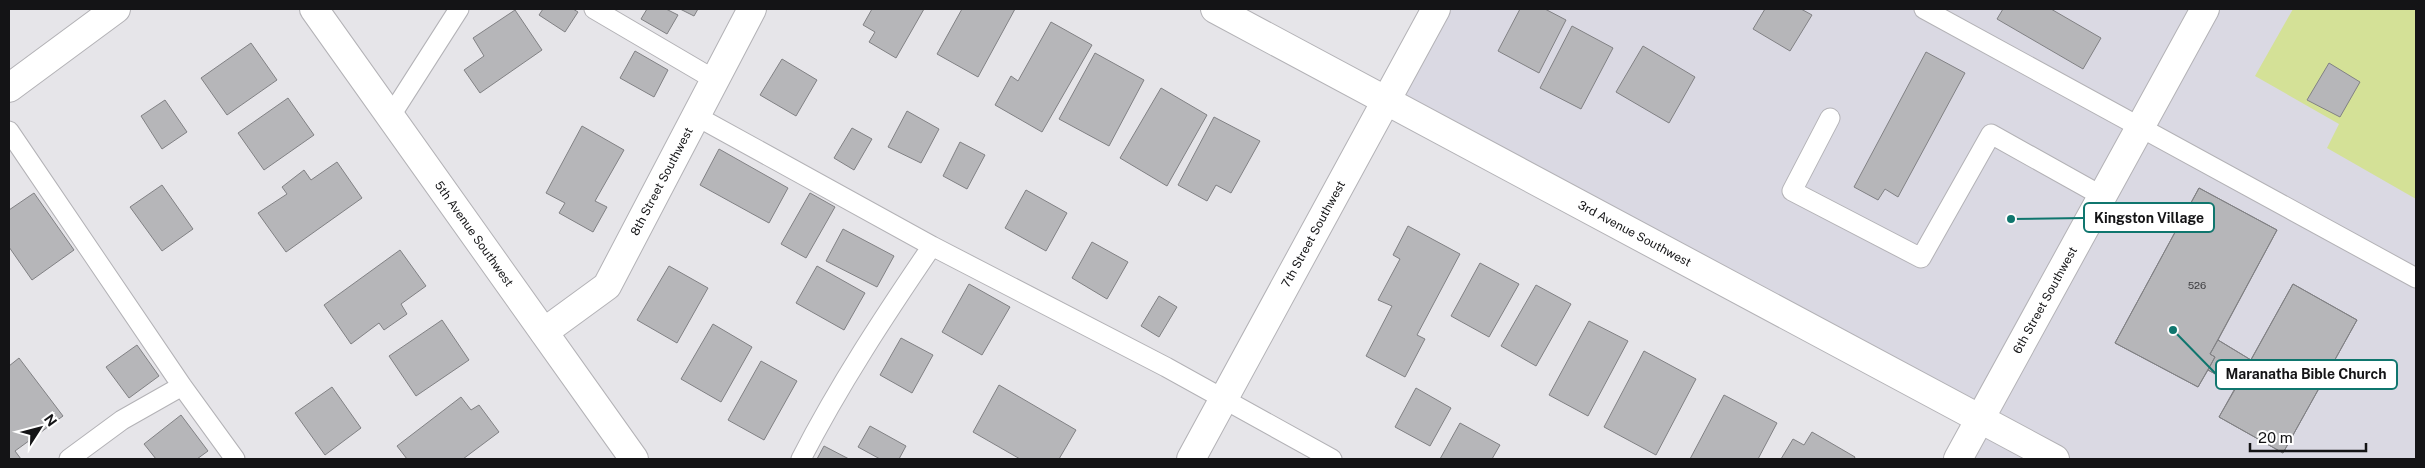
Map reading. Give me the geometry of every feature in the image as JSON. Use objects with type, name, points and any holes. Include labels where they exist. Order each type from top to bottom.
[{"type":"main road","points":[[9,88],[116,9]]},
{"type":"main road","name":"5th Avenue Southwest","points":[[314,9],[634,459]]},
{"type":"main road","name":"8th Street Southwest","points":[[544,332],[606,286],[752,9]]},
{"type":"main road","name":"3rd Avenue Southwest","points":[[1215,9],[2054,459]]},
{"type":"main road","name":"7th Street Southwest","points":[[1191,459],[1436,9]]},
{"type":"main road","name":"6th Street Southwest","points":[[1958,459],[2205,9]]},
{"type":"lane","points":[[390,117],[460,9]]},
{"type":"lane","points":[[594,9],[715,80]]},
{"type":"lane","points":[[1926,9],[2416,278]]},
{"type":"lane","points":[[696,116],[932,246],[1224,399],[1332,459]]},
{"type":"lane","points":[[1830,118],[1792,191],[1921,258],[1991,134],[2102,196]]},
{"type":"lane","points":[[9,131],[182,386],[235,459]]},
{"type":"lane","points":[[802,459],[819,425],[878,326],[932,246]]},
{"type":"lane","points":[[69,459],[122,420],[182,386]]},
{"type":"shaded area","points":[[1436,9],[2416,9],[2416,459],[1958,459],[1980,419],[1386,102]]},
{"type":"green space","points":[[2293,9],[2416,9],[2416,199],[2327,148],[2339,124],[2255,76]]},
{"type":"building","points":[[543,9],[573,9],[578,12],[565,32],[539,15]]},
{"type":"building","points":[[647,9],[666,9],[678,15],[667,34],[641,19]]},
{"type":"building","points":[[680,9],[698,9],[694,16]]},
{"type":"building","points":[[872,9],[924,9],[896,58],[869,42],[875,32],[863,25]]},
{"type":"building","points":[[962,9],[1015,9],[978,77],[937,54]]},
{"type":"building","points":[[1520,9],[1545,9],[1566,20],[1539,73],[1498,51]]},
{"type":"building","points":[[1765,9],[1801,9],[1812,15],[1790,51],[1753,29]]},
{"type":"building","points":[[2003,9],[2051,9],[2101,38],[2083,69],[1997,19]]},
{"type":"building","points":[[515,10],[542,50],[480,93],[464,70],[484,56],[473,38]]},
{"type":"building","points":[[1051,22],[1092,45],[1042,132],[995,105],[1011,76],[1018,81]]},
{"type":"building","points":[[1572,26],[1613,48],[1581,109],[1540,88]]},
{"type":"building","points":[[251,43],[277,80],[227,115],[201,78]]},
{"type":"building","points":[[1643,46],[1695,77],[1669,123],[1616,92]]},
{"type":"building","points":[[635,51],[668,70],[654,97],[620,78]]},
{"type":"building","points":[[1926,52],[1965,73],[1898,197],[1885,189],[1878,200],[1854,187]]},
{"type":"building","points":[[1095,53],[1144,80],[1109,146],[1059,119]]},
{"type":"building","points":[[782,59],[817,80],[796,116],[760,95]]},
{"type":"building","points":[[2329,63],[2360,82],[2340,117],[2307,100]]},
{"type":"building","points":[[1161,88],[1207,115],[1167,186],[1120,158]]},
{"type":"building","points":[[288,98],[314,135],[264,170],[238,133]]},
{"type":"building","points":[[165,100],[187,132],[162,149],[141,116]]},
{"type":"building","points":[[907,111],[939,129],[921,163],[888,147]]},
{"type":"building","points":[[1214,117],[1260,141],[1231,193],[1216,185],[1207,201],[1178,185]]},
{"type":"building","points":[[582,126],[624,150],[595,201],[607,207],[593,232],[559,213],[565,203],[546,193]]},
{"type":"building","points":[[852,128],[872,139],[854,170],[834,158]]},
{"type":"building","points":[[960,142],[985,155],[967,189],[943,176]]},
{"type":"building","points":[[719,149],[788,188],[769,223],[700,185]]},
{"type":"building","points":[[337,162],[362,198],[286,252],[258,213],[287,194],[282,187],[304,170],[311,180]]},
{"type":"building","points":[[162,185],[193,229],[162,251],[130,207]]},
{"type":"building","points":[[2199,188],[2277,230],[2218,340],[2251,360],[2293,284],[2357,320],[2283,453],[2219,417],[2237,386],[2208,370],[2198,387],[2115,343]]},
{"type":"building","points":[[2199,188],[2277,230],[2210,354],[2215,357],[2198,387],[2115,343]]},
{"type":"building","points":[[1026,190],[1067,213],[1046,251],[1005,228]]},
{"type":"building","points":[[34,193],[74,250],[32,280],[9,247],[9,210]]},
{"type":"building","points":[[810,193],[835,207],[806,258],[781,244]]},
{"type":"building","points":[[1408,226],[1460,254],[1417,335],[1425,339],[1405,377],[1366,356],[1392,306],[1378,300],[1400,259],[1393,255]]},
{"type":"building","points":[[843,229],[894,256],[877,287],[826,261]]},
{"type":"building","points":[[1092,242],[1128,262],[1107,299],[1072,278]]},
{"type":"building","points":[[400,250],[426,286],[401,304],[407,314],[384,330],[379,323],[351,344],[324,305]]},
{"type":"building","points":[[1480,263],[1519,284],[1489,337],[1451,316]]},
{"type":"building","points":[[669,266],[708,288],[677,343],[637,320]]},
{"type":"building","points":[[817,266],[865,293],[844,330],[796,303]]},
{"type":"building","points":[[969,284],[1010,307],[982,355],[942,332]]},
{"type":"building","points":[[2293,284],[2357,320],[2283,453],[2219,417]]},
{"type":"building","points":[[1536,285],[1571,304],[1536,366],[1501,346]]},
{"type":"building","points":[[1159,296],[1177,307],[1159,337],[1141,326]]},
{"type":"building","points":[[442,320],[469,360],[416,396],[389,356]]},
{"type":"building","points":[[1589,321],[1628,341],[1588,416],[1549,395]]},
{"type":"building","points":[[713,324],[752,347],[721,402],[681,379]]},
{"type":"building","points":[[901,338],[933,355],[912,393],[880,375]]},
{"type":"building","points":[[2218,340],[2251,360],[2237,386],[2208,370],[2215,357],[2210,354]]},
{"type":"building","points":[[137,345],[159,376],[129,398],[106,367]]},
{"type":"building","points":[[1644,351],[1696,379],[1656,455],[1604,427]]},
{"type":"building","points":[[19,358],[63,416],[15,451],[21,459],[9,459],[9,366]]},
{"type":"building","points":[[761,361],[797,381],[764,440],[728,420]]},
{"type":"building","points":[[999,385],[1076,430],[1059,459],[1020,459],[973,432]]},
{"type":"building","points":[[332,387],[361,428],[325,455],[295,413]]},
{"type":"building","points":[[1416,388],[1451,408],[1430,446],[1395,427]]},
{"type":"building","points":[[1724,395],[1777,423],[1758,459],[1690,459]]},
{"type":"building","points":[[461,397],[471,410],[479,405],[499,432],[463,459],[407,459],[397,446]]},
{"type":"building","points":[[181,415],[208,451],[197,459],[156,459],[144,444]]},
{"type":"building","points":[[1460,423],[1500,445],[1492,459],[1440,459]]},
{"type":"building","points":[[870,426],[906,446],[899,459],[880,459],[858,447]]},
{"type":"building","points":[[1812,432],[1855,457],[1854,459],[1781,459],[1793,439],[1804,445]]},
{"type":"building","points":[[824,446],[849,459],[817,459]]},
{"type":"place","name":"Kingston Village","points":[[2011,219]]},
{"type":"place","name":"Maranatha Bible Church","points":[[2173,330]]}]
